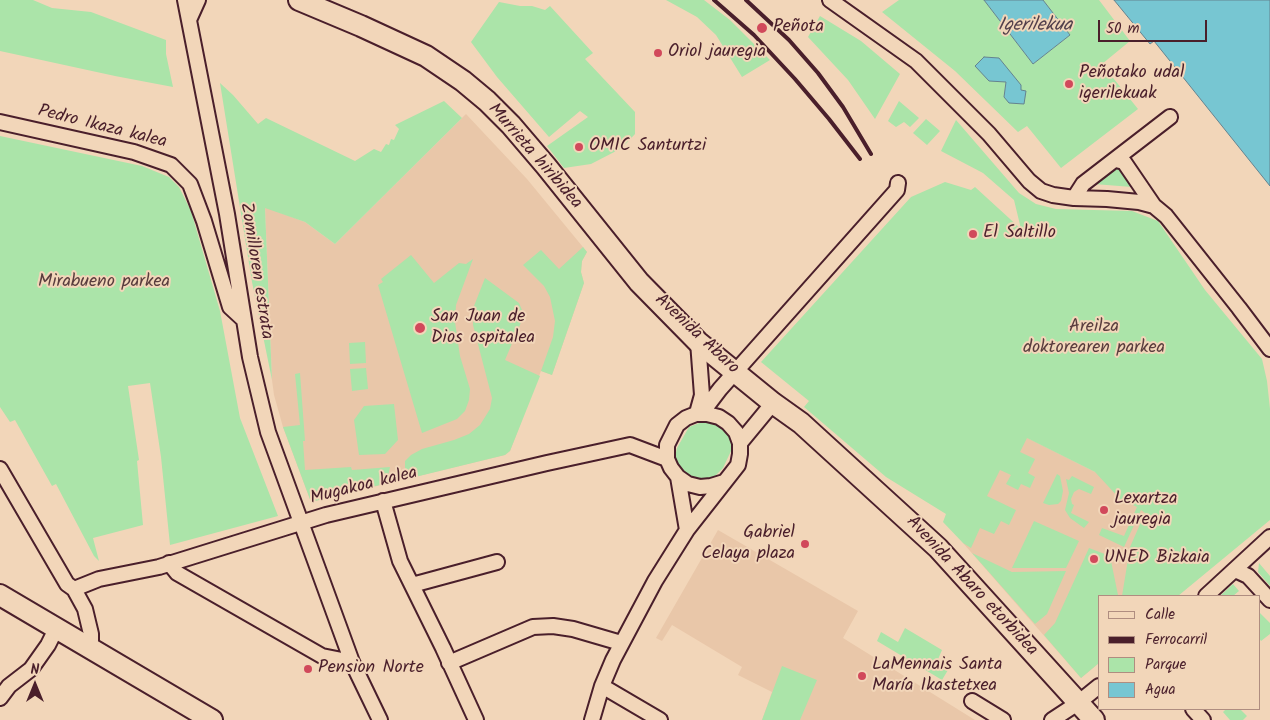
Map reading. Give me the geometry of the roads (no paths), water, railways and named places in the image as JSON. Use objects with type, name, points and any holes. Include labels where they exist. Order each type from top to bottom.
[{"type":"street","name":"Zomilloren estrata","points":[[185,0],[227,214],[243,319],[268,432],[352,662],[380,720]]},
{"type":"street","points":[[189,20],[198,0]]},
{"type":"street","name":"Murrieta hiribidea","points":[[299,0],[362,26],[426,56],[463,81],[511,125],[622,263]]},
{"type":"street","points":[[830,0],[916,61],[989,134],[1028,181],[1041,191],[1074,198],[1123,200],[1154,206]]},
{"type":"street","points":[[1074,198],[1080,187],[1170,117]]},
{"type":"street","name":"Pedro Ikaza kalea","points":[[0,122],[134,152],[171,165],[190,184],[204,221],[230,307],[243,319]]},
{"type":"street","points":[[1116,160],[1124,162],[1154,206],[1166,216],[1270,349]]},
{"type":"street","points":[[699,414],[897,190],[898,183]]},
{"type":"street","name":"Avenida Abaro","points":[[622,263],[698,342],[773,403]]},
{"type":"street","points":[[698,342],[702,395],[699,414]]},
{"type":"street","points":[[740,442],[773,403]]},
{"type":"street","name":"Avenida Abaro etorbidea","points":[[773,403],[801,423],[938,548],[1094,720]]},
{"type":"street","points":[[592,720],[602,686],[621,643],[655,581],[687,530],[738,465],[740,442],[736,432],[728,423],[719,417],[699,414],[686,418],[677,425],[667,445],[667,458],[671,468],[678,478],[688,484],[700,487],[724,482]]},
{"type":"street","name":"Mugakoa kalea","points":[[74,589],[99,579],[159,567],[301,523],[384,501],[630,445],[667,458]]},
{"type":"street","points":[[0,468],[67,584],[74,589],[85,609],[91,634],[91,650]]},
{"type":"street","points":[[678,478],[687,530]]},
{"type":"street","points":[[384,501],[400,562],[476,720]]},
{"type":"street","points":[[1207,595],[1270,537]]},
{"type":"street","points":[[412,585],[497,562]]},
{"type":"street","points":[[169,563],[177,573],[322,656],[352,662]]},
{"type":"street","points":[[1235,570],[1248,576],[1270,600]]},
{"type":"street","points":[[0,595],[212,720]]},
{"type":"street","points":[[449,663],[533,627],[552,626],[573,629],[621,643]]},
{"type":"street","points":[[0,698],[4,684],[31,669],[56,629]]},
{"type":"street","points":[[602,686],[660,720]]},
{"type":"street","points":[[1052,720],[1098,687]]},
{"type":"street","points":[[972,701],[1003,720]]},
{"type":"street","points":[[1193,710],[1202,720]]},
{"type":"water","name":"Igerilekua","points":[[984,0],[1043,0],[1070,35],[1033,64]]},
{"type":"water","points":[[1114,0],[1270,0],[1270,186],[1154,41],[1150,44]]},
{"type":"water","points":[[984,57],[999,58],[1021,85],[1021,90],[1026,91],[1024,104],[1009,103],[1004,97],[1006,82],[989,81],[975,66]]},
{"type":"railway","points":[[714,0],[754,35],[795,79],[860,159]]},
{"type":"railway","points":[[746,0],[789,40],[818,73],[843,107],[871,154]]},
{"type":"place","name":"Peñota","points":[[762,28]]},
{"type":"place","name":"Oriol jauregia","points":[[658,53]]},
{"type":"place","name":"Peñotako udal igerilekuak","points":[[1069,84]]},
{"type":"place","name":"OMIC Santurtzi","points":[[579,147]]},
{"type":"place","name":"El Saltillo","points":[[973,234]]},
{"type":"place","name":"San Juan de Dios ospitalea","points":[[420,328]]},
{"type":"place","name":"Lexartza jauregia","points":[[1104,510]]},
{"type":"place","name":"Gabriel Celaya plaza","points":[[805,544]]},
{"type":"place","name":"UNED Bizkaia","points":[[1094,559]]},
{"type":"place","name":"Pension Norte","points":[[308,669]]},
{"type":"place","name":"LaMennais Santa María Ikastetxea","points":[[862,676]]},
{"type":"park label","name":"Mirabueno parkea","points":[[104,283]]},
{"type":"park label","name":"Areilza doktorearen parkea","points":[[1094,338]]}]
